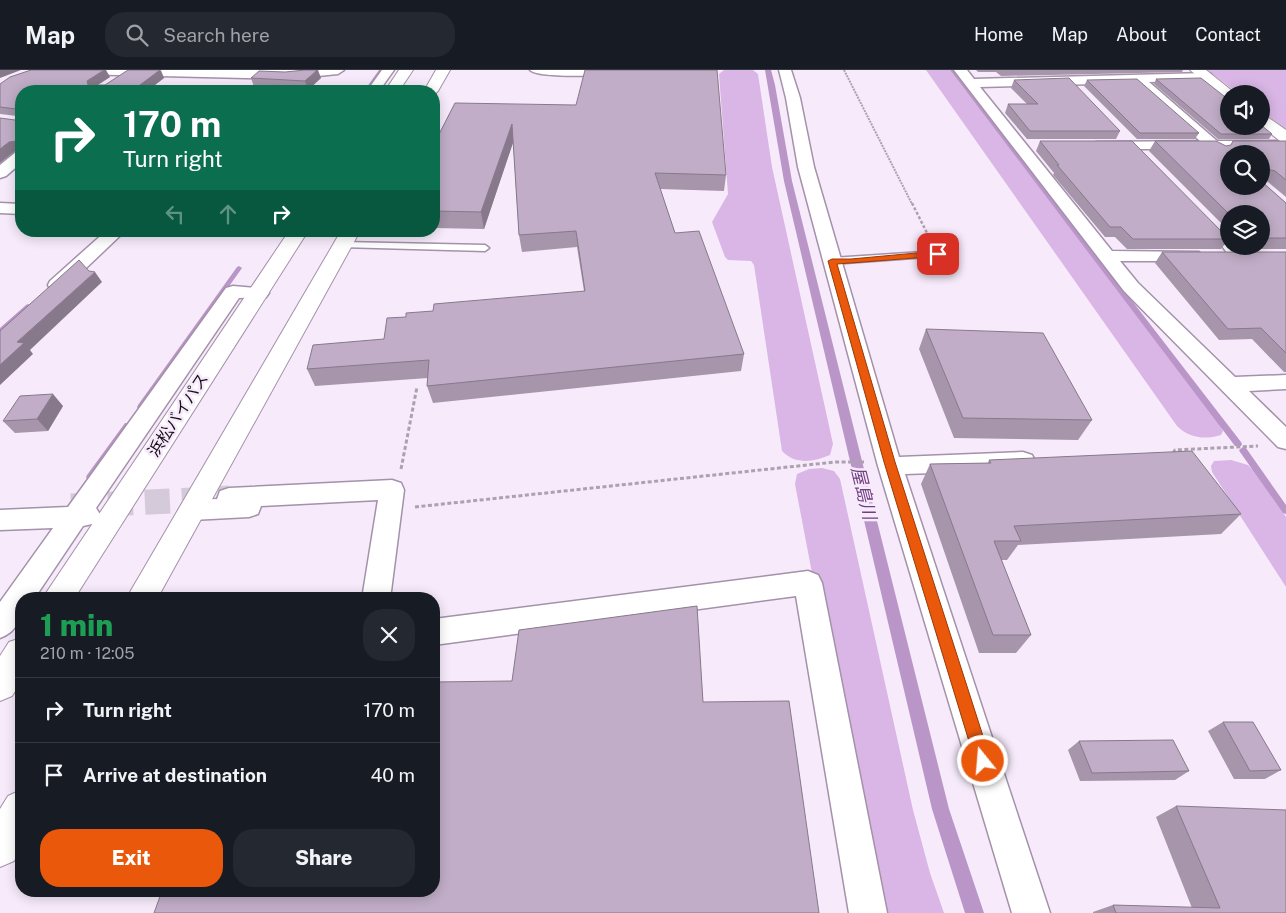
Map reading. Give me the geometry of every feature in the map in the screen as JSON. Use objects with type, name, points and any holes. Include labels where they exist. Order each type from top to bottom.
[{"type":"main road","points":[[396,85],[406,70]]},
{"type":"main road","points":[[434,85],[443,70]]},
{"type":"main road","points":[[1202,74],[1220,87]]},
{"type":"main road","points":[[1270,126],[1286,138]]},
{"type":"main road","name":"浜松バイパス","points":[[62,592],[295,237]]},
{"type":"main road","points":[[145,592],[347,238]]},
{"type":"main road","points":[[0,685],[15,662]]},
{"type":"main road","points":[[0,847],[15,820]]},
{"type":"street","points":[[76,70],[291,73],[338,70]]},
{"type":"street","points":[[108,85],[131,70]]},
{"type":"street","points":[[377,85],[388,70]]},
{"type":"street","points":[[536,70],[559,72],[642,70]]},
{"type":"street","points":[[785,70],[793,98],[806,167],[832,261],[881,464],[1031,913]]},
{"type":"street","points":[[277,85],[291,73]]},
{"type":"street","points":[[965,76],[1069,80],[1202,74]]},
{"type":"street","points":[[965,76],[1140,297],[1286,441]]},
{"type":"street","points":[[1138,78],[1220,151]]},
{"type":"street","points":[[1069,80],[1081,93]]},
{"type":"street","points":[[1119,132],[1146,159]]},
{"type":"street","points":[[1018,145],[1037,145]]},
{"type":"street","points":[[1085,145],[1286,145]]},
{"type":"street","points":[[0,173],[15,159]]},
{"type":"street","points":[[0,208],[15,209]]},
{"type":"street","points":[[44,298],[110,237]]},
{"type":"street","points":[[1106,256],[1220,249]]},
{"type":"street","points":[[1254,255],[1259,256]]},
{"type":"street","points":[[22,592],[74,511],[130,438],[233,292],[259,293]]},
{"type":"street","points":[[1229,385],[1286,382]]},
{"type":"street","points":[[130,438],[162,440]]},
{"type":"street","points":[[881,464],[1045,460]]},
{"type":"street","points":[[229,498],[390,500]]},
{"type":"street","points":[[192,510],[390,500]]},
{"type":"street","points":[[377,592],[390,500]]},
{"type":"street","points":[[0,510],[74,511],[112,515]]},
{"type":"street","points":[[0,520],[74,511]]},
{"type":"street","points":[[440,631],[808,583],[868,913]]},
{"type":"street","points":[[0,626],[15,603]]},
{"type":"lane","points":[[347,238],[485,248]]},
{"type":"lane","points":[[832,261],[938,254]]},
{"type":"path","points":[[844,70],[938,254]]},
{"type":"path","points":[[417,387],[399,478],[390,500],[841,462],[881,464]]},
{"type":"path","points":[[1173,454],[1175,450],[1239,447]]},
{"type":"shaded area","points":[[724,70],[753,70],[758,74],[772,167],[833,444],[830,455],[811,461],[793,459],[782,451],[754,265],[751,261],[728,260],[725,257],[712,222],[728,194],[719,74]]},
{"type":"shaded area","points":[[926,70],[950,70],[1220,425],[1223,431],[1221,435],[1198,437],[1187,433],[1177,426]]},
{"type":"shaded area","points":[[1207,70],[1286,70],[1286,129],[1270,117],[1270,85],[1227,85]]},
{"type":"shaded area","points":[[1231,460],[1248,465],[1254,471],[1286,517],[1286,587],[1212,472],[1211,466],[1214,461]]},
{"type":"shaded area","points":[[822,468],[834,471],[840,479],[913,810],[930,873],[944,913],[877,913],[795,484],[797,474],[809,469]]},
{"type":"water","name":"屋島川","points":[[765,70],[771,70],[775,85],[792,181],[949,809],[984,913],[965,913],[932,809],[784,181]]},
{"type":"building","points":[[31,70],[104,70],[87,81],[88,85],[15,85],[15,109],[0,107],[0,84],[10,77]]},
{"type":"building","points":[[128,70],[160,70],[140,85],[105,85]]},
{"type":"building","points":[[317,70],[305,81],[251,78],[259,71],[285,72]]},
{"type":"building","points":[[585,70],[717,70],[726,175],[655,173],[675,233],[699,231],[744,354],[427,386],[429,360],[307,369],[313,345],[384,339],[387,318],[406,317],[406,313],[433,311],[434,304],[585,291],[576,231],[519,235],[512,124],[481,212],[440,211],[440,132],[455,103],[576,105]]},
{"type":"building","points":[[1069,78],[1120,131],[1030,131],[1008,104],[1038,104],[1014,80]]},
{"type":"building","points":[[1201,78],[1220,93],[1220,133],[1156,79]]},
{"type":"building","points":[[1137,79],[1199,133],[1140,133],[1087,80]]},
{"type":"building","points":[[0,118],[15,120],[15,141],[9,142],[0,149]]},
{"type":"building","points":[[1040,141],[1132,141],[1220,230],[1220,239],[1133,239],[1121,227],[1110,227],[1057,165],[1059,165]]},
{"type":"building","points":[[1155,141],[1216,141],[1224,145],[1220,145],[1220,195],[1270,195],[1270,189],[1286,203],[1286,238],[1270,238],[1270,205],[1220,205]]},
{"type":"building","points":[[1233,141],[1286,141],[1286,180],[1275,171],[1270,170],[1270,145],[1231,145]]},
{"type":"building","points":[[1162,252],[1220,252],[1220,255],[1270,255],[1270,252],[1286,252],[1286,353],[1261,328],[1228,329]]},
{"type":"building","points":[[79,260],[89,271],[95,272],[17,342],[24,343],[0,365],[0,331]]},
{"type":"building","points":[[926,329],[1043,333],[1092,420],[963,418]]},
{"type":"building","points":[[53,394],[37,419],[3,421],[20,396]]},
{"type":"building","points":[[1192,451],[1241,514],[1014,526],[1021,541],[994,541],[1031,635],[993,635],[930,464],[991,463],[989,460]]},
{"type":"building","points":[[697,606],[703,702],[789,701],[819,913],[154,913],[160,897],[440,897],[440,682],[512,681],[519,630]]},
{"type":"building","points":[[1223,722],[1253,722],[1281,770],[1250,771]]},
{"type":"building","points":[[1173,740],[1189,771],[1092,773],[1079,741]]},
{"type":"building","points":[[1176,806],[1286,810],[1286,913],[1116,913],[1113,905],[1220,908]]},
{"type":"waterway","points":[[370,85],[381,70]]},
{"type":"waterway","points":[[952,70],[1238,444]]},
{"type":"waterway","points":[[273,85],[276,82]]},
{"type":"waterway","points":[[140,407],[239,268]]},
{"type":"waterway","points":[[0,331],[28,306]]},
{"type":"waterway","points":[[90,477],[127,425]]},
{"type":"waterway","points":[[1243,450],[1286,511]]},
{"type":"tunnel","points":[[71,506],[229,498]]},
{"type":"route","points":[[938,254],[832,261],[889,462],[983,761]]}]
